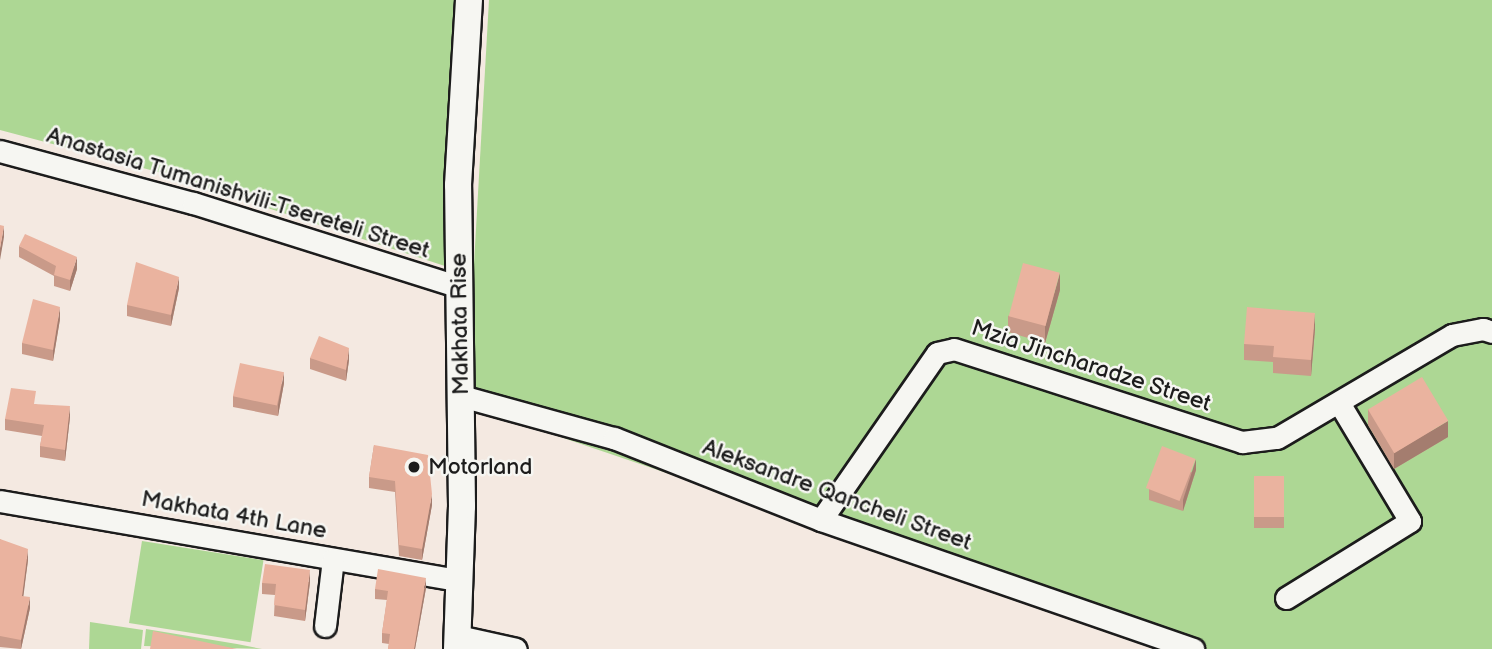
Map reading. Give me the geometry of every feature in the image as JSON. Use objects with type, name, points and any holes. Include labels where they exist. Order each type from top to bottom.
[{"type":"main road","name":"Makhata Rise","points":[[457,643],[461,396],[458,185],[469,0]]},
{"type":"street","name":"Anastasia Tumanishvili-Tsereteli Street","points":[[0,151],[193,203],[460,287]]},
{"type":"street","name":"Mzia Jincharadze Street","points":[[821,520],[937,353],[954,349],[1242,442],[1277,438],[1451,335],[1483,329],[1492,332]]},
{"type":"street","name":"Aleksandre Qancheli Street","points":[[461,396],[614,438],[821,520],[1193,649]]},
{"type":"street","points":[[1286,598],[1410,521],[1339,403]]},
{"type":"street","name":"Makhata 4th Lane","points":[[0,501],[459,580]]},
{"type":"street","points":[[325,626],[333,559]]},
{"type":"street","points":[[457,643],[516,649]]},
{"type":"green space","points":[[0,0],[458,0],[451,268],[158,172],[0,130]]},
{"type":"green space","points":[[489,0],[1492,0],[1492,649],[1186,649],[466,405]]},
{"type":"green space","points":[[142,541],[263,560],[251,642],[129,623]]},
{"type":"green space","points":[[90,622],[143,630],[141,649],[89,649]]},
{"type":"green space","points":[[146,629],[237,644],[262,649],[144,646]]},
{"type":"building","points":[[0,225],[4,226],[0,248]]},
{"type":"building","points":[[25,234],[77,257],[70,280],[54,275],[56,266],[19,246]]},
{"type":"building","points":[[136,262],[179,277],[171,315],[127,305]]},
{"type":"building","points":[[1023,263],[1060,273],[1045,326],[1009,316]]},
{"type":"building","points":[[33,299],[60,307],[53,350],[22,343]]},
{"type":"building","points":[[1247,307],[1315,313],[1311,360],[1273,357],[1274,346],[1244,344]]},
{"type":"building","points":[[319,336],[349,348],[346,370],[310,358]]},
{"type":"building","points":[[240,363],[284,372],[277,406],[233,396]]},
{"type":"building","points":[[1422,377],[1448,421],[1394,453],[1368,409]]},
{"type":"building","points":[[11,388],[36,391],[34,404],[70,406],[65,450],[40,446],[44,425],[5,419]]},
{"type":"building","points":[[374,445],[428,455],[432,494],[422,549],[399,545],[395,481],[369,477]]},
{"type":"building","points":[[1162,446],[1196,459],[1179,501],[1146,488]]},
{"type":"building","points":[[1254,476],[1284,476],[1284,517],[1254,517]]},
{"type":"building","points":[[0,539],[28,549],[22,596],[30,597],[21,640],[0,636]]},
{"type":"building","points":[[265,564],[310,570],[305,610],[274,605],[276,584],[262,583]]},
{"type":"building","points":[[378,569],[426,578],[414,649],[388,649],[390,634],[382,633],[388,591],[375,589]]},
{"type":"building","points":[[153,631],[237,649],[150,649]]},
{"type":"place","name":"Motorland","points":[[414,467]]}]
